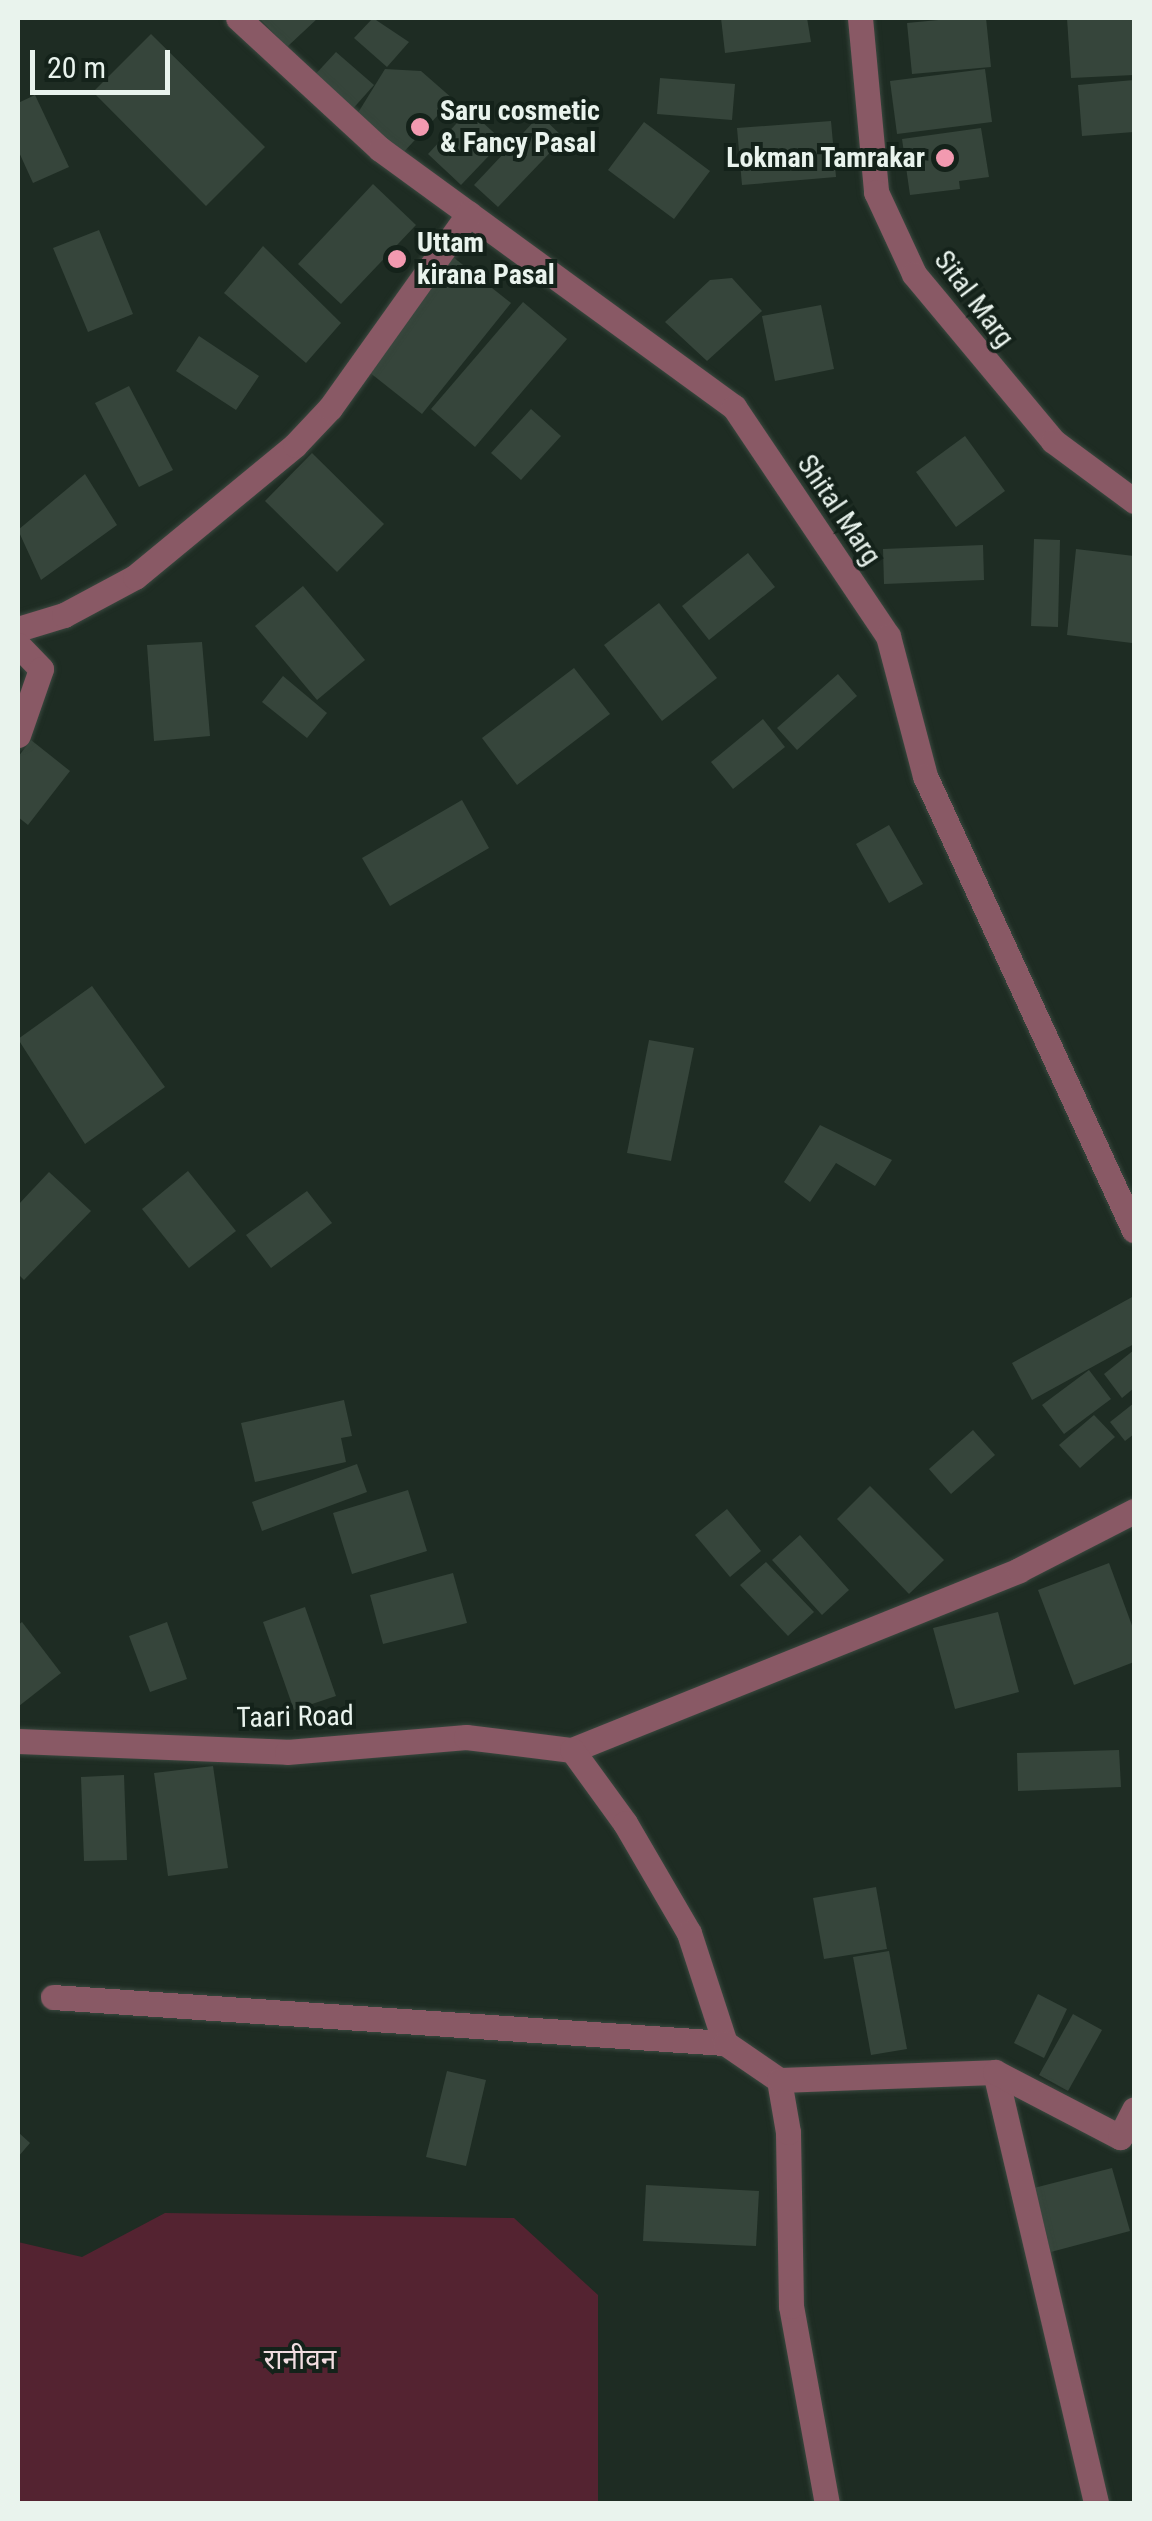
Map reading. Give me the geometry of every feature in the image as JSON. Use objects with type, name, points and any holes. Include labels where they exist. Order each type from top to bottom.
[{"type":"street","name":"Shital Marg","points":[[238,18],[380,149],[734,407],[888,636],[925,776],[1134,1230]]},
{"type":"street","name":"Sital Marg","points":[[860,18],[876,192],[914,274],[1053,441],[1134,501]]},
{"type":"street","points":[[18,629],[64,615],[135,576],[295,445],[330,408],[469,214]]},
{"type":"street","points":[[18,644],[41,669],[18,735]]},
{"type":"street","points":[[725,2043],[689,1933],[625,1822],[572,1750],[1019,1570],[1134,1511]]},
{"type":"street","name":"Taari Road","points":[[18,1741],[287,1752],[466,1737],[572,1750]]},
{"type":"street","points":[[53,1997],[725,2043],[779,2080],[995,2072],[1127,2140],[1134,2109]]},
{"type":"street","points":[[995,2072],[1096,2504]]},
{"type":"street","points":[[779,2080],[788,2132],[791,2306],[826,2504]]},
{"type":"green space","name":"रानीवन","points":[[165,2213],[514,2218],[598,2295],[598,2503],[18,2503],[18,2242],[82,2257]]},
{"type":"building","points":[[259,18],[318,18],[287,47]]},
{"type":"building","points":[[373,18],[409,42],[387,67],[354,38]]},
{"type":"building","points":[[721,18],[807,18],[811,42],[725,53]]},
{"type":"building","points":[[986,18],[991,67],[912,74],[907,23]]},
{"type":"building","points":[[1067,18],[1134,18],[1134,75],[1071,78]]},
{"type":"building","points":[[151,34],[265,147],[206,206],[93,92]]},
{"type":"building","points":[[336,52],[374,85],[350,112],[312,78]]},
{"type":"building","points":[[385,69],[421,71],[453,99],[400,156],[356,116]]},
{"type":"building","points":[[985,69],[992,122],[897,134],[890,81]]},
{"type":"building","points":[[660,78],[735,84],[732,120],[657,114]]},
{"type":"building","points":[[1134,80],[1134,132],[1082,136],[1078,85]]},
{"type":"building","points":[[35,95],[69,167],[33,183],[18,150],[18,103]]},
{"type":"building","points":[[469,110],[503,141],[461,185],[428,154]]},
{"type":"building","points":[[540,115],[564,138],[498,207],[474,185]]},
{"type":"building","points":[[831,121],[836,177],[742,185],[737,128]]},
{"type":"building","points":[[644,122],[710,171],[674,219],[608,170]]},
{"type":"building","name":"Lokman Tamrakar","points":[[981,128],[989,177],[959,181],[960,189],[910,195],[902,139]]},
{"type":"building","points":[[373,184],[416,225],[341,304],[298,264]]},
{"type":"building","points":[[99,230],[133,314],[88,332],[53,248]]},
{"type":"building","points":[[263,246],[341,323],[306,363],[224,293]]},
{"type":"building","points":[[453,257],[511,303],[422,414],[364,368]]},
{"type":"building","points":[[732,278],[762,311],[707,361],[665,322],[710,280]]},
{"type":"building","points":[[523,302],[567,339],[475,447],[431,409]]},
{"type":"building","points":[[821,305],[834,369],[775,381],[762,316]]},
{"type":"building","points":[[199,336],[259,376],[236,410],[176,371]]},
{"type":"building","points":[[129,386],[173,470],[139,487],[95,403]]},
{"type":"building","points":[[531,409],[561,436],[521,480],[491,453]]},
{"type":"building","points":[[965,436],[1005,491],[956,527],[916,472]]},
{"type":"building","points":[[312,453],[384,524],[337,572],[265,501]]},
{"type":"building","points":[[85,474],[117,525],[41,580],[18,530]]},
{"type":"building","points":[[1034,539],[1060,540],[1058,627],[1031,626]]},
{"type":"building","points":[[983,545],[984,580],[884,584],[883,549]]},
{"type":"building","points":[[1076,549],[1134,556],[1132,643],[1067,635]]},
{"type":"building","points":[[748,553],[775,587],[709,640],[682,606]]},
{"type":"building","points":[[303,586],[365,660],[317,700],[255,626]]},
{"type":"building","points":[[659,603],[717,678],[662,721],[604,645]]},
{"type":"building","points":[[202,642],[210,736],[154,741],[147,645]]},
{"type":"building","points":[[574,668],[610,714],[517,785],[482,738]]},
{"type":"building","points":[[838,674],[857,696],[797,750],[777,728]]},
{"type":"building","points":[[283,676],[327,713],[307,738],[262,702]]},
{"type":"building","points":[[763,719],[785,747],[733,789],[711,762]]},
{"type":"building","points":[[31,740],[70,771],[28,825],[18,817],[18,757]]},
{"type":"building","points":[[462,800],[489,848],[390,906],[362,858]]},
{"type":"building","points":[[889,825],[923,884],[889,903],[856,844]]},
{"type":"building","points":[[92,986],[165,1087],[85,1144],[18,1039]]},
{"type":"building","points":[[649,1040],[694,1048],[671,1161],[627,1153]]},
{"type":"building","points":[[820,1125],[892,1160],[875,1186],[836,1163],[810,1202],[784,1182]]},
{"type":"building","points":[[188,1171],[236,1231],[189,1268],[142,1209]]},
{"type":"building","points":[[49,1172],[91,1211],[24,1280],[18,1274],[18,1205]]},
{"type":"building","points":[[307,1191],[332,1223],[271,1268],[246,1235]]},
{"type":"building","points":[[1134,1296],[1134,1344],[1032,1400],[1012,1363]]},
{"type":"building","points":[[1134,1350],[1134,1388],[1122,1398],[1104,1374]]},
{"type":"building","points":[[1089,1370],[1111,1399],[1064,1434],[1042,1405]]},
{"type":"building","points":[[344,1400],[352,1436],[341,1438],[346,1462],[255,1482],[241,1423]]},
{"type":"building","points":[[1134,1403],[1134,1434],[1125,1441],[1110,1422]]},
{"type":"building","points":[[1094,1415],[1115,1437],[1080,1468],[1059,1445]]},
{"type":"building","points":[[973,1430],[995,1455],[951,1494],[929,1469]]},
{"type":"building","points":[[357,1464],[367,1492],[262,1531],[252,1502]]},
{"type":"building","points":[[870,1486],[944,1560],[909,1594],[837,1519]]},
{"type":"building","points":[[408,1490],[427,1551],[352,1574],[333,1513]]},
{"type":"building","points":[[727,1509],[761,1551],[730,1577],[695,1535]]},
{"type":"building","points":[[800,1535],[849,1590],[822,1615],[772,1560]]},
{"type":"building","points":[[766,1562],[814,1612],[788,1636],[740,1585]]},
{"type":"building","points":[[1109,1563],[1134,1631],[1134,1662],[1074,1685],[1038,1590]]},
{"type":"building","points":[[453,1573],[467,1623],[383,1644],[370,1595]]},
{"type":"building","points":[[305,1607],[336,1696],[294,1710],[263,1622]]},
{"type":"building","points":[[998,1612],[1019,1692],[955,1709],[933,1628]]},
{"type":"building","points":[[22,1622],[61,1673],[19,1706],[18,1625]]},
{"type":"building","points":[[167,1622],[187,1679],[150,1692],[129,1636]]},
{"type":"building","points":[[1119,1750],[1121,1787],[1018,1791],[1017,1753]]},
{"type":"building","points":[[213,1766],[228,1868],[168,1876],[154,1773]]},
{"type":"building","points":[[124,1775],[127,1860],[84,1861],[81,1777]]},
{"type":"building","points":[[876,1887],[887,1949],[824,1959],[813,1898]]},
{"type":"building","points":[[889,1951],[907,2049],[871,2055],[853,1957]]},
{"type":"building","points":[[1038,1994],[1067,2009],[1044,2058],[1014,2043]]},
{"type":"building","points":[[1073,2014],[1102,2030],[1068,2091],[1039,2075]]},
{"type":"building","points":[[447,2071],[486,2080],[466,2166],[426,2157]]},
{"type":"building","points":[[18,2132],[30,2143],[18,2157]]},
{"type":"building","points":[[1112,2168],[1130,2231],[1047,2253],[1030,2189]]},
{"type":"building","points":[[646,2185],[759,2191],[756,2246],[643,2241]]},
{"type":"place","name":"Saru cosmetic & Fancy Pasal","points":[[420,127]]},
{"type":"place","name":"Lokman Tamrakar","points":[[945,158]]},
{"type":"place","name":"Uttam kirana Pasal","points":[[397,259]]}]
